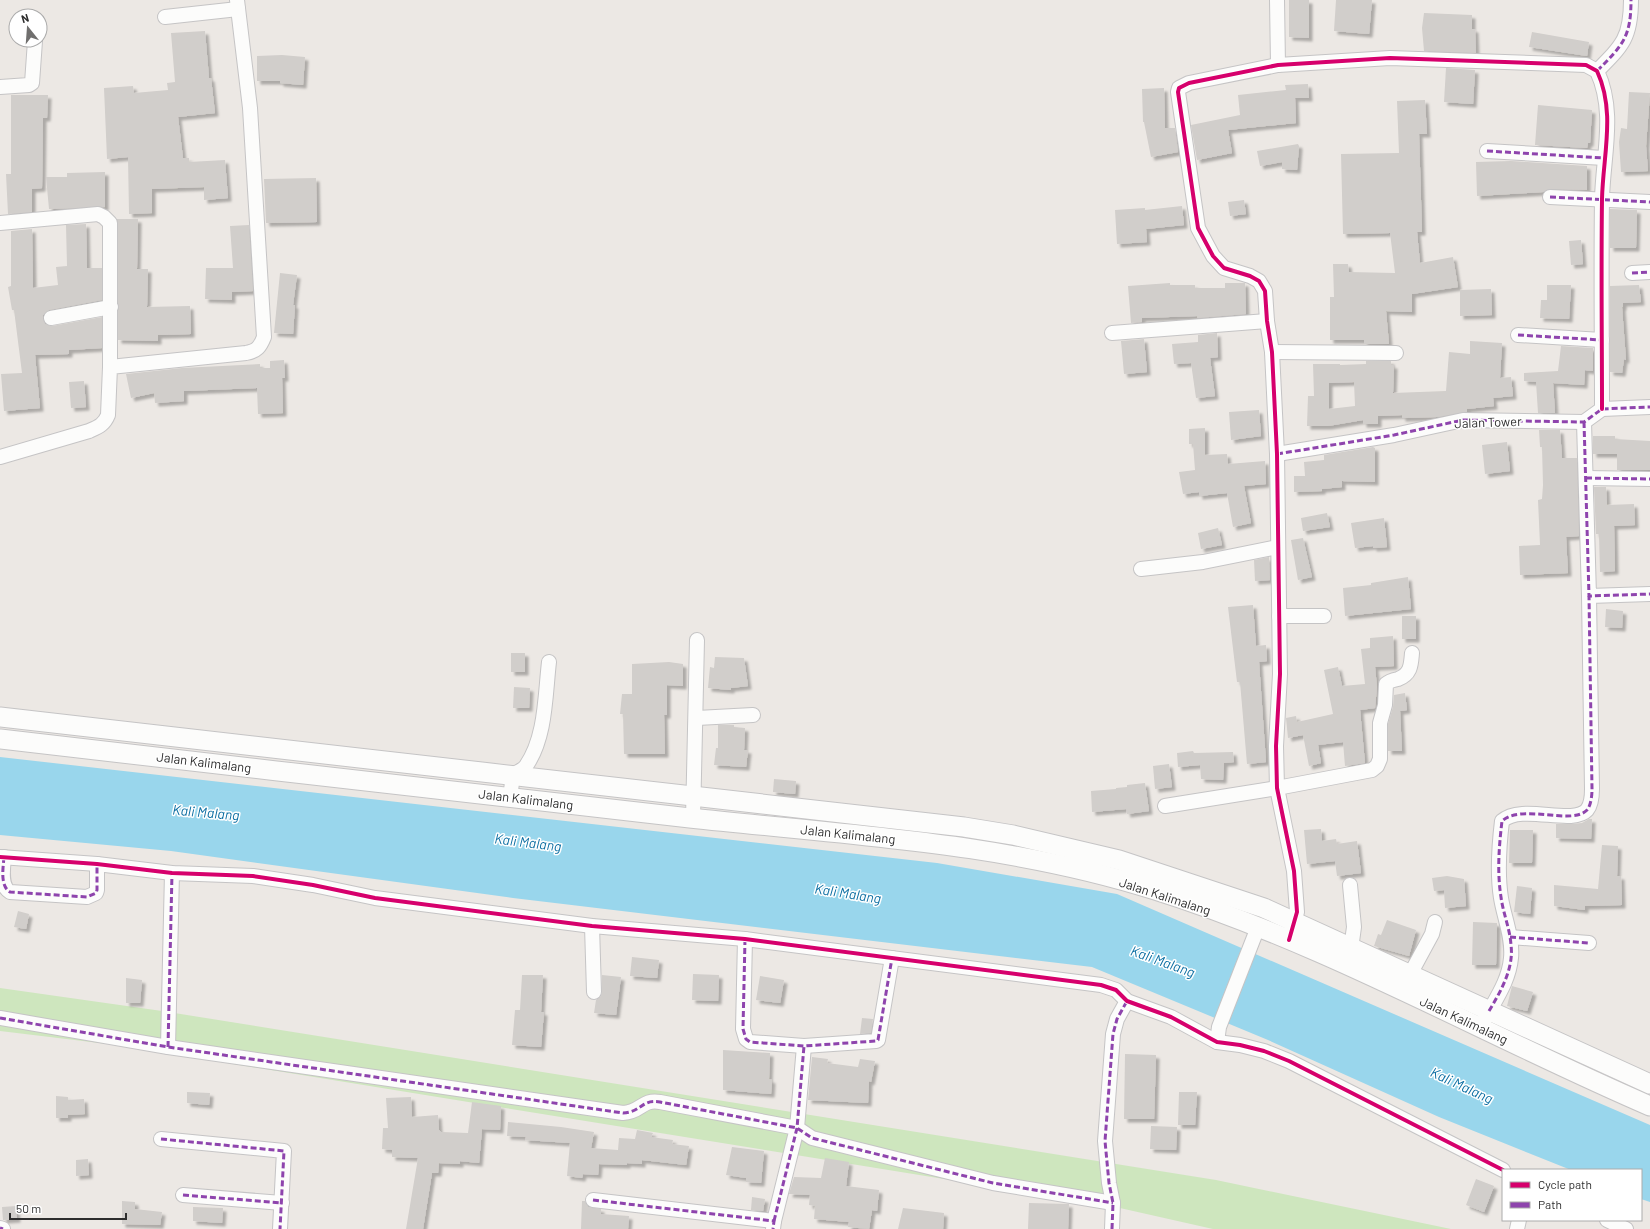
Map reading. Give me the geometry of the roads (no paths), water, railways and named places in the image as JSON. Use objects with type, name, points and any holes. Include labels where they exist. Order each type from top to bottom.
[{"type":"main road","name":"Jalan Kalimalang","points":[[0,716],[964,827],[1014,835],[1119,860],[1264,908],[1294,920],[1648,1083]]},
{"type":"main road","name":"Jalan Kalimalang","points":[[0,739],[693,819],[927,842],[1012,855],[1062,866],[1155,890],[1258,927],[1349,967],[1644,1104]]},
{"type":"main road","points":[[1644,1104],[1648,1083]]},
{"type":"street","points":[[1277,0],[1278,65]]},
{"type":"street","points":[[1597,71],[1619,49],[1627,35],[1631,21],[1631,0]]},
{"type":"street","points":[[110,367],[254,351],[261,344],[264,337],[250,108],[238,4],[165,17]]},
{"type":"street","points":[[0,87],[29,85],[32,83],[34,48]]},
{"type":"street","points":[[1289,940],[1297,912],[1294,871],[1277,788],[1276,746],[1280,674],[1277,454],[1272,352],[1267,321],[1265,291],[1259,281],[1250,276],[1224,268],[1213,256],[1198,228],[1178,92],[1180,88],[1184,84],[1278,65],[1390,58],[1586,65],[1597,71],[1604,85],[1609,121],[1604,158],[1602,199],[1602,409]]},
{"type":"street","points":[[1487,151],[1604,158]]},
{"type":"street","points":[[1550,197],[1650,202]]},
{"type":"street","points":[[0,223],[98,214],[104,217],[110,223],[111,307],[108,415],[105,421],[100,426],[89,431],[0,457]]},
{"type":"street","points":[[1632,273],[1650,272]]},
{"type":"street","points":[[51,318],[111,307]]},
{"type":"street","points":[[1112,333],[1267,321]]},
{"type":"street","points":[[1518,335],[1602,340]]},
{"type":"street","points":[[1272,352],[1396,353]]},
{"type":"street","points":[[1480,1028],[1489,1010],[1499,996],[1511,958],[1510,937],[1501,897],[1499,874],[1502,821],[1507,816],[1516,814],[1582,814],[1588,809],[1591,800],[1589,596],[1584,422],[1602,409],[1650,407]]},
{"type":"street","name":"Jalan Tower","points":[[1277,454],[1394,434],[1463,420],[1584,422]]},
{"type":"street","points":[[1586,478],[1650,478]]},
{"type":"street","points":[[1141,569],[1203,562],[1278,547]]},
{"type":"street","points":[[1589,596],[1650,594]]},
{"type":"street","points":[[1279,616],[1324,616]]},
{"type":"street","points":[[693,819],[697,718],[697,640]]},
{"type":"street","points":[[1165,806],[1277,788],[1372,770],[1377,766],[1380,759],[1380,723],[1385,705],[1385,686],[1387,682],[1404,676],[1408,672],[1411,665],[1412,653]]},
{"type":"street","points":[[510,798],[513,775],[525,767],[538,741],[543,720],[549,662]]},
{"type":"street","points":[[697,718],[753,715]]},
{"type":"street","points":[[97,864],[98,887],[96,893],[86,897],[10,892],[3,886],[2,857],[97,864],[172,873],[253,876],[313,885],[375,898],[592,926],[745,939],[1101,985],[1116,990],[1127,1001],[1171,1017],[1217,1042],[1240,1045],[1270,1053],[1502,1169]]},
{"type":"street","points":[[168,1047],[172,873]]},
{"type":"street","points":[[1349,967],[1354,927],[1350,885]]},
{"type":"street","points":[[1402,992],[1409,974],[1432,934],[1436,922]]},
{"type":"street","points":[[592,926],[594,992]]},
{"type":"street","points":[[1217,1042],[1219,1027],[1258,927]]},
{"type":"street","points":[[1510,937],[1589,943]]},
{"type":"street","points":[[745,939],[743,1029],[746,1038],[750,1042],[804,1046],[874,1042],[878,1040],[892,958]]},
{"type":"street","points":[[1112,1229],[1113,1203],[1109,1183],[1105,1134],[1113,1034],[1117,1019],[1127,1001]]},
{"type":"street","points":[[0,1018],[168,1047],[623,1113],[633,1112],[643,1104],[654,1101],[797,1128],[812,1138],[993,1183],[1113,1203]]},
{"type":"street","points":[[592,1200],[773,1225],[797,1128],[804,1046]]},
{"type":"street","points":[[161,1139],[284,1151],[280,1229]]},
{"type":"street","points":[[183,1195],[282,1203]]},
{"type":"street","points":[[1609,1221],[1626,1229]]},
{"type":"water","name":"Kali Malang","points":[[0,757],[937,863],[1117,894],[1650,1125],[1650,1202],[1642,1199],[1642,1169],[1569,1169],[1439,1117],[1268,1040],[1092,967],[513,898],[171,851],[0,835]]}]
